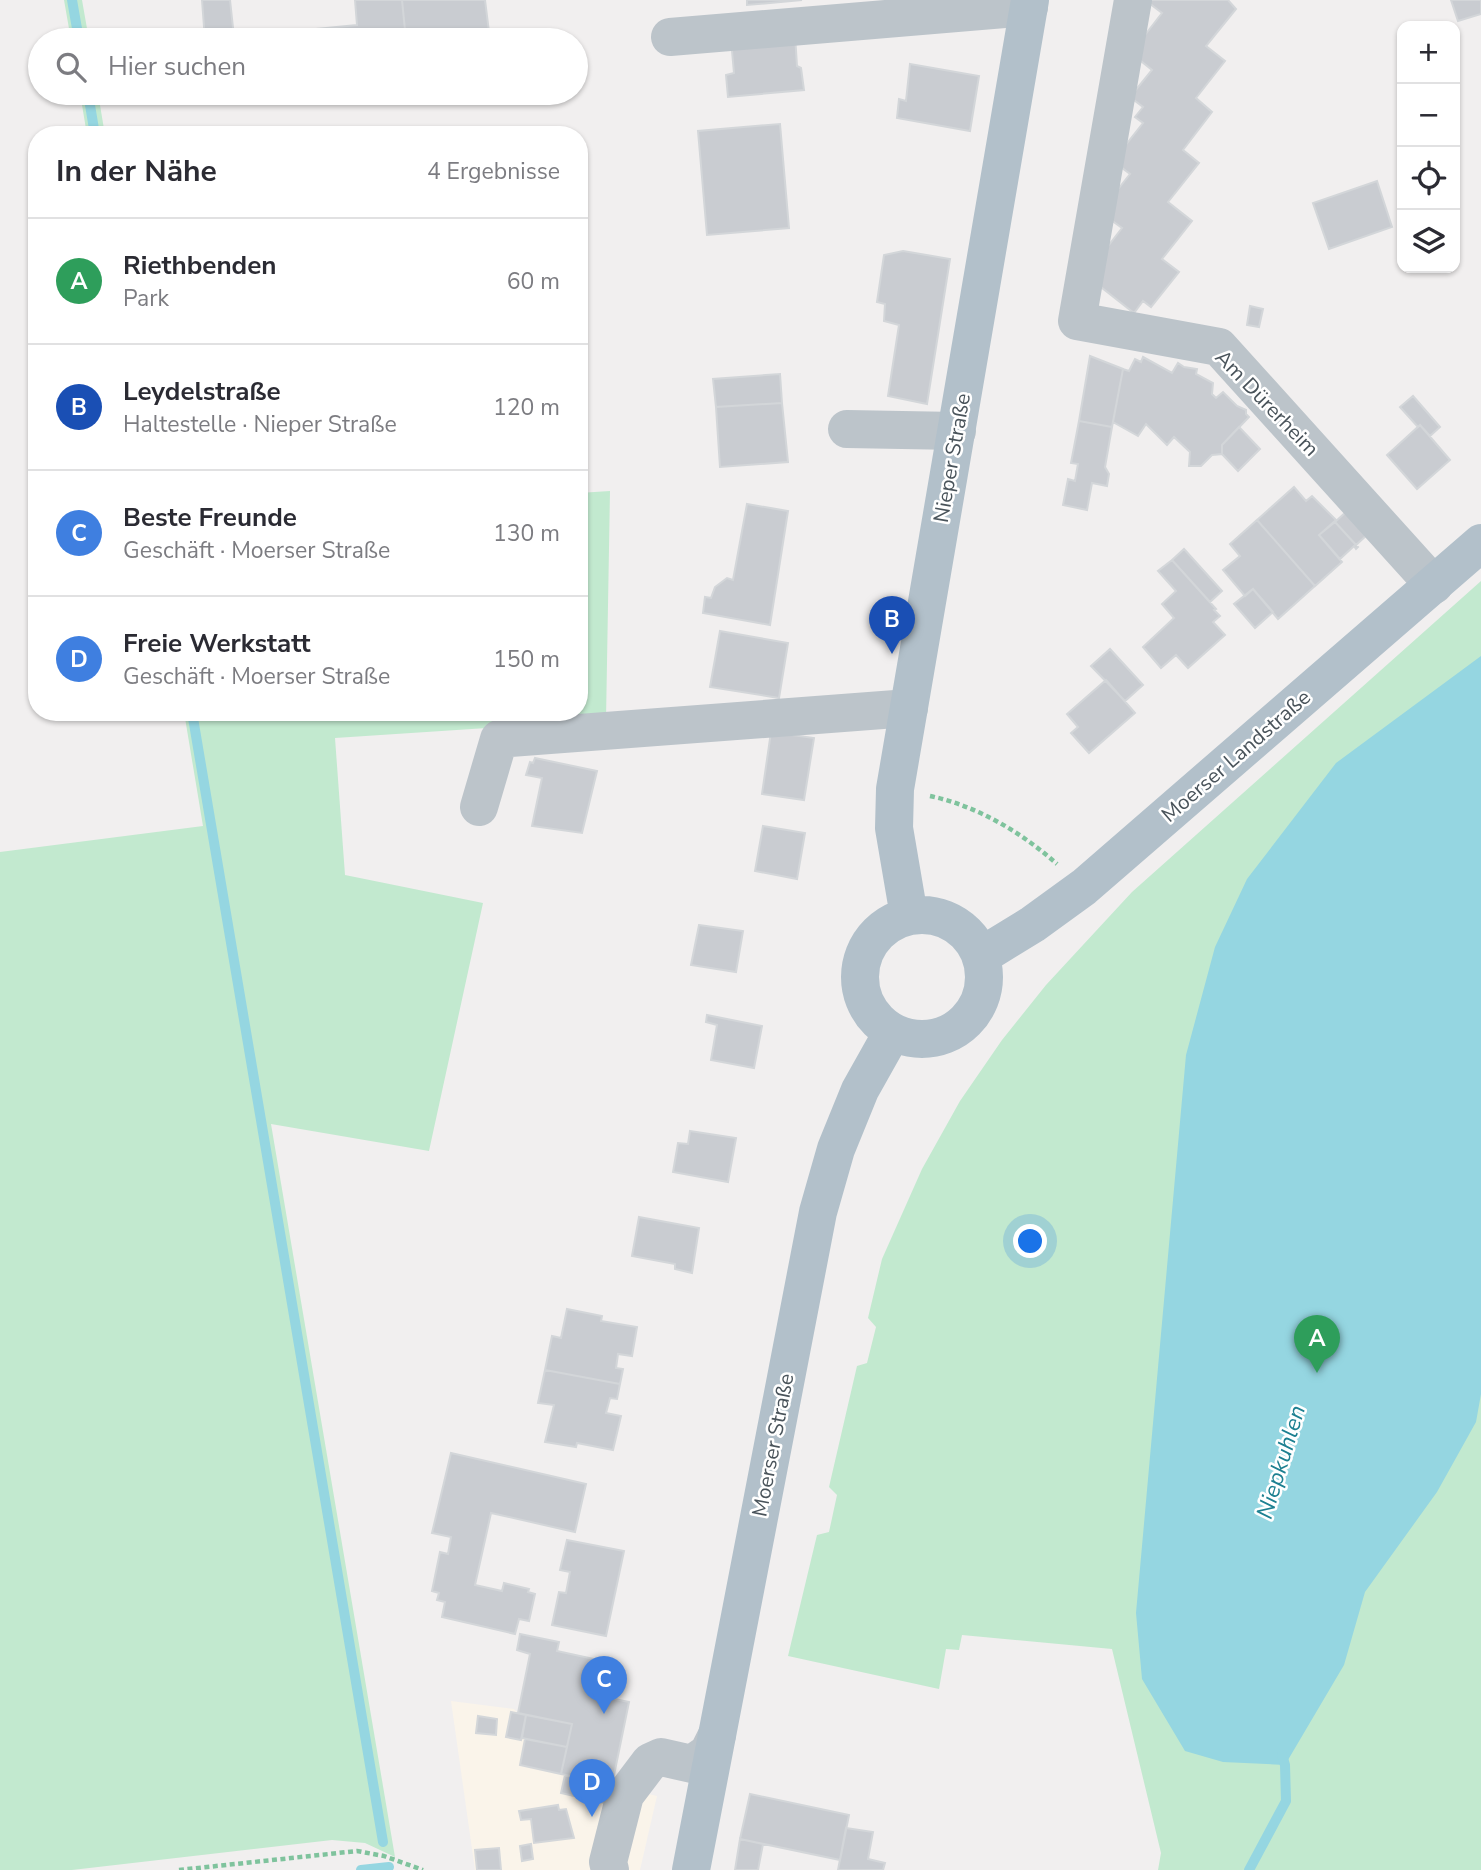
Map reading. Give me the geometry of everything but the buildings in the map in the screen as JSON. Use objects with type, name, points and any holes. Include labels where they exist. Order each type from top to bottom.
[{"type":"main road","name":"Nieper Straße","points":[[909,916],[894,828],[895,789],[1029,3]]},
{"type":"main road","name":"Moerser Landstraße","points":[[981,956],[1033,924],[1084,887],[1481,544]]},
{"type":"main road","points":[[909,916],[931,916],[955,924],[970,937],[981,956],[985,976],[981,1000],[968,1021],[945,1036],[919,1040],[892,1032],[872,1015],[861,992],[860,970],[867,947],[885,927],[909,916]]},
{"type":"main road","name":"Moerser Straße","points":[[691,1870],[818,1212],[836,1149],[855,1102],[892,1032]]},
{"type":"street","name":"Am Dürerheim","points":[[1133,0],[1077,321],[1219,347],[1434,585]]},
{"type":"street","points":[[670,37],[1029,3]]},
{"type":"street","points":[[847,429],[957,431]]},
{"type":"street","points":[[479,807],[499,739],[909,708]]},
{"type":"street","points":[[610,1870],[608,1862],[625,1795],[633,1783],[653,1759],[692,1764],[708,1753],[717,1735]]},
{"type":"path","points":[[895,789],[949,800],[992,818],[1041,849],[1084,887]]},
{"type":"path","points":[[179,1870],[357,1851],[384,1856],[423,1870]]},
{"type":"shaded area","points":[[451,1701],[514,1709],[518,1713],[572,1724],[561,1774],[657,1796],[640,1870],[475,1870]]},
{"type":"green space","points":[[64,0],[82,0],[87,28],[69,28]]},
{"type":"green space","points":[[82,105],[100,105],[104,126],[86,126]]},
{"type":"green space","points":[[610,491],[606,720],[335,738],[345,875],[483,903],[429,1151],[271,1124],[395,1857],[365,1843],[332,1840],[72,1870],[0,1870],[0,852],[203,826],[186,721],[588,721],[588,492]]},
{"type":"green space","points":[[1481,581],[1481,1870],[1158,1870],[1161,1853],[1112,1649],[962,1635],[959,1650],[946,1649],[939,1689],[788,1656],[817,1535],[829,1532],[837,1495],[829,1487],[857,1366],[867,1363],[876,1327],[868,1318],[882,1259],[922,1169],[960,1101],[1002,1040],[1046,985],[1132,892]]},
{"type":"water","points":[[1481,656],[1481,1394],[1476,1422],[1437,1492],[1365,1592],[1344,1665],[1285,1765],[1223,1762],[1185,1751],[1142,1679],[1136,1613],[1186,1055],[1215,947],[1247,879],[1336,763]]},
{"type":"waterway","points":[[72,0],[77,28]]},
{"type":"waterway","points":[[90,105],[94,126]]},
{"type":"waterway","points":[[194,721],[383,1842]]},
{"type":"waterway","name":"Niepkuhlen","points":[[1249,1870],[1286,1801],[1285,1765],[1282,1755]]},
{"type":"waterway","points":[[361,1870],[389,1867]]},
{"type":"place","name":"Leydelstraße","points":[[892,654]]},
{"type":"place","name":"Riethbenden","points":[[1317,1373]]},
{"type":"place","name":"Beste Freunde","points":[[604,1714]]},
{"type":"place","name":"Freie Werkstatt","points":[[592,1817]]}]
